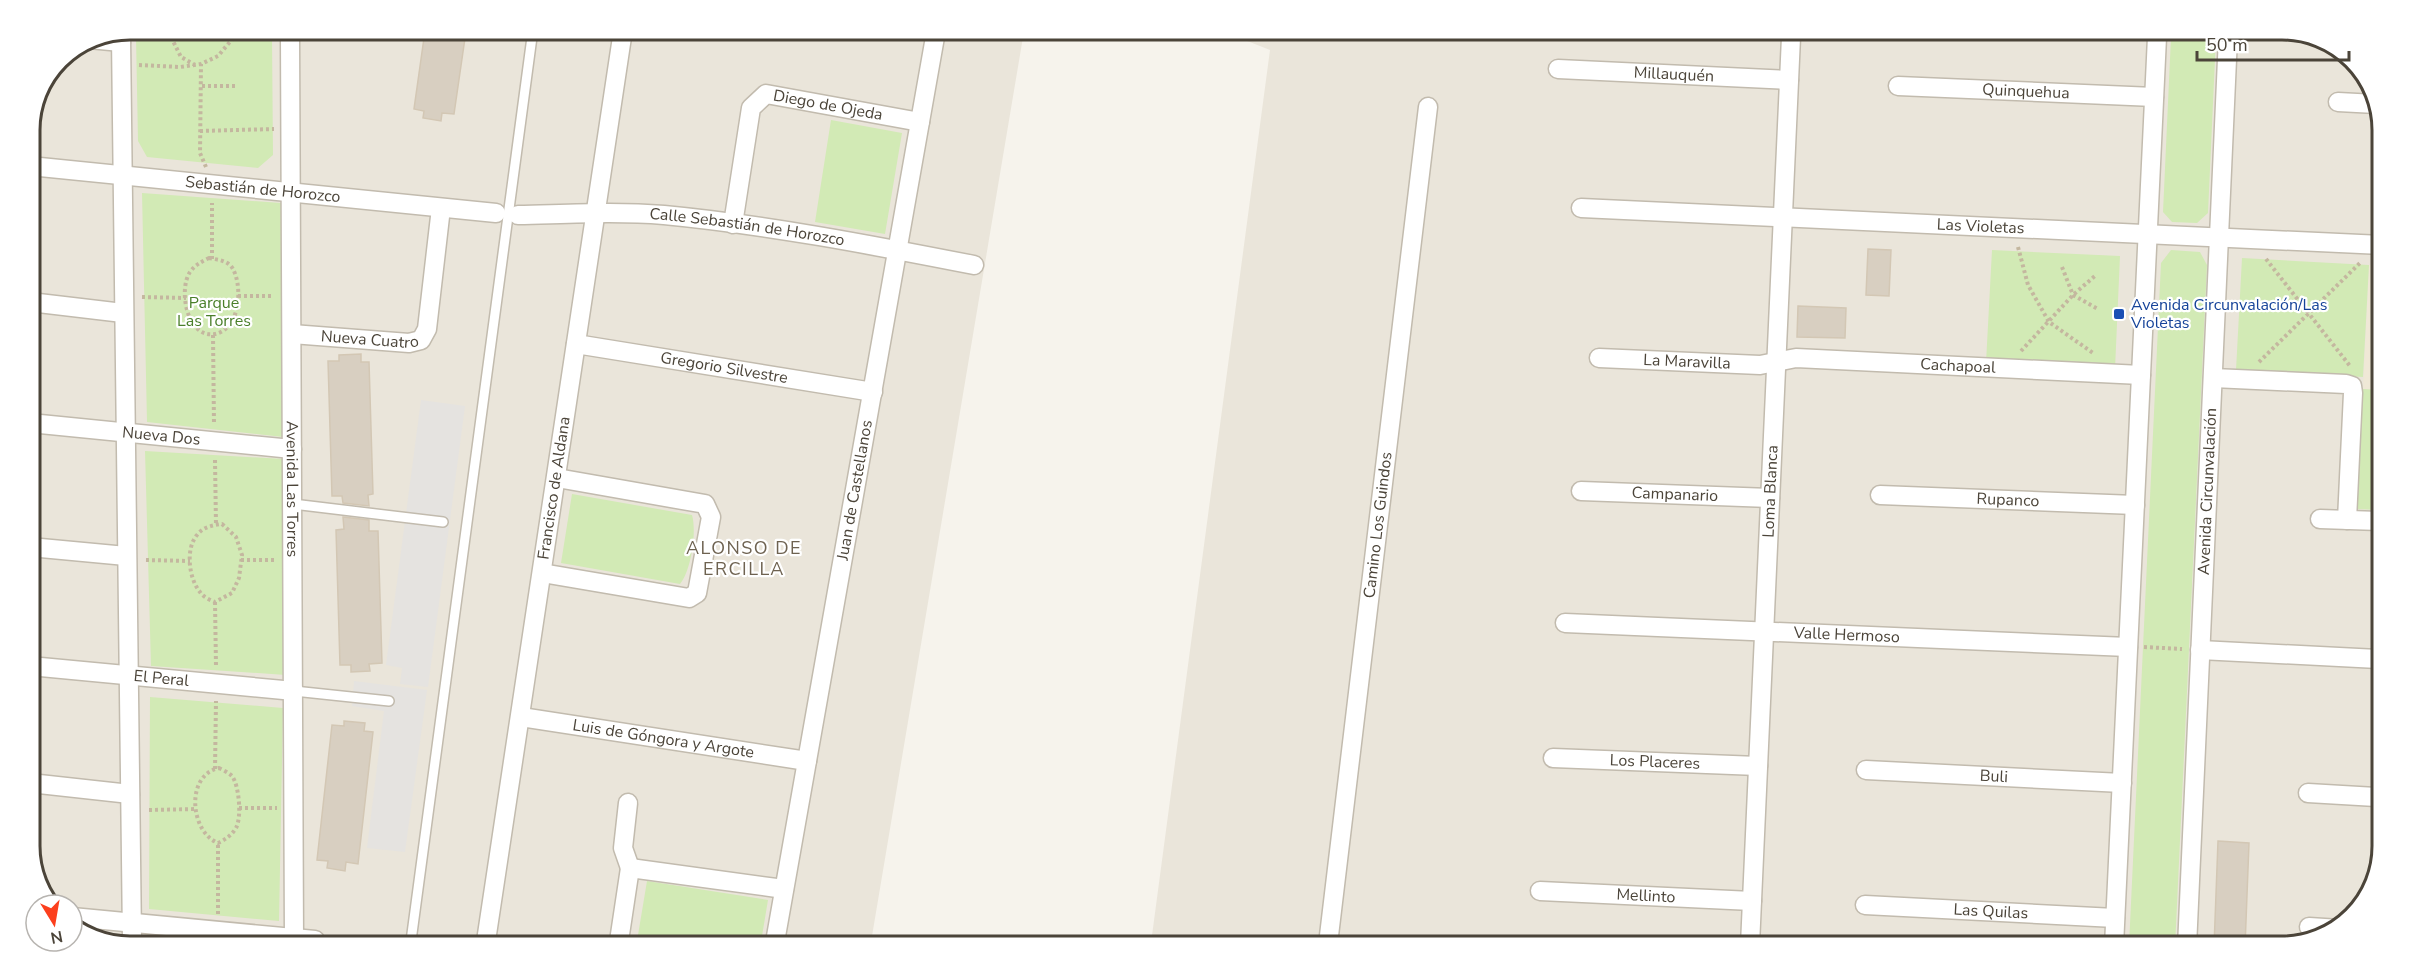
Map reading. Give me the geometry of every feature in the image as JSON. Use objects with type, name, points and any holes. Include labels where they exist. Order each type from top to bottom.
[{"type":"street","name":"Avenida Las Torres","points":[[290,41],[294,936]]},
{"type":"street","name":"Francisco de Aldana","points":[[487,936],[622,41]]},
{"type":"street","name":"Juan de Castellanos","points":[[776,936],[934,41]]},
{"type":"street","name":"Loma Blanca","points":[[1750,936],[1791,41]]},
{"type":"street","points":[[2114,936],[2157,41]]},
{"type":"street","name":"Avenida Circunvalación","points":[[2187,936],[2228,41]]},
{"type":"street","points":[[121,42],[131,931]]},
{"type":"street","name":"Millauquén","points":[[1558,69],[1789,80]]},
{"type":"street","name":"Quinquehua","points":[[1898,86],[2154,97]]},
{"type":"street","name":"Diego de Ojeda","points":[[733,224],[752,108],[766,94],[920,122]]},
{"type":"street","points":[[2338,102],[2369,104]]},
{"type":"street","name":"Camino Los Guindos","points":[[1329,936],[1428,107]]},
{"type":"street","name":"Sebastián de Horozco","points":[[41,167],[496,213]]},
{"type":"street","name":"Nueva Cuatro","points":[[292,334],[409,343],[421,340],[427,329],[441,208]]},
{"type":"street","name":"Las Violetas","points":[[1581,208],[2372,245]]},
{"type":"street","name":"Calle Sebastián de Horozco","points":[[518,215],[596,213],[662,215],[898,250],[974,265]]},
{"type":"street","points":[[41,302],[123,305]]},
{"type":"street","name":"Gregorio Silvestre","points":[[576,344],[873,392]]},
{"type":"street","name":"La Maravilla","points":[[1599,358],[1760,365],[1776,362]]},
{"type":"street","name":"Cachapoal","points":[[1776,362],[1796,358],[2141,375]]},
{"type":"street","points":[[2213,378],[2352,386],[2347,520]]},
{"type":"street","name":"Nueva Dos","points":[[41,424],[292,449]]},
{"type":"street","points":[[542,573],[689,598],[697,593],[711,517],[705,504],[557,478]]},
{"type":"street","name":"Campanario","points":[[1581,491],[1770,498]]},
{"type":"street","name":"Rupanco","points":[[1880,495],[2135,505]]},
{"type":"street","points":[[2320,519],[2372,521]]},
{"type":"street","points":[[41,548],[126,558]]},
{"type":"street","name":"Valle Hermoso","points":[[1566,623],[2128,647]]},
{"type":"street","points":[[2200,650],[2372,659]]},
{"type":"street","name":"El Peral","points":[[41,667],[294,691]]},
{"type":"street","name":"Luis de Góngora y Argote","points":[[521,717],[807,760]]},
{"type":"street","name":"Los Placeres","points":[[1553,758],[1758,766]]},
{"type":"street","name":"Buli","points":[[1866,770],[2122,783]]},
{"type":"street","points":[[41,785],[130,802]]},
{"type":"street","points":[[2308,793],[2372,796]]},
{"type":"street","points":[[620,936],[630,868],[623,848],[628,802]]},
{"type":"street","points":[[630,868],[784,889]]},
{"type":"street","name":"Mellinto","points":[[1540,891],[1752,901]]},
{"type":"street","name":"Las Quilas","points":[[1865,905],[2115,918]]},
{"type":"street","points":[[84,920],[131,931],[217,931],[265,936]]},
{"type":"street","points":[[2309,927],[2322,927]]},
{"type":"lane","points":[[412,936],[532,41]]},
{"type":"lane","points":[[293,504],[443,522]]},
{"type":"lane","points":[[294,691],[389,701]]},
{"type":"path","points":[[173,41],[181,57],[198,64]]},
{"type":"path","points":[[121,65],[180,67],[198,64],[218,56],[231,41]]},
{"type":"path","points":[[198,64],[201,86],[200,153],[212,184],[212,259]]},
{"type":"path","points":[[201,86],[235,86]]},
{"type":"path","points":[[200,131],[291,128]]},
{"type":"path","points":[[2013,228],[2028,285],[2049,322],[2101,357]]},
{"type":"path","points":[[2251,239],[2308,315],[2352,368]]},
{"type":"path","points":[[2242,379],[2372,251]]},
{"type":"path","points":[[208,258],[224,261],[233,269],[238,297],[233,320],[222,332],[213,335],[199,331],[191,321],[186,307],[189,274],[196,265],[208,258]]},
{"type":"path","points":[[2062,267],[2073,295],[2098,309]]},
{"type":"path","points":[[2005,369],[2073,295],[2096,274]]},
{"type":"path","points":[[238,297],[291,296]]},
{"type":"path","points":[[123,305],[186,298]]},
{"type":"path","points":[[222,524],[236,537],[242,555],[239,578],[232,593],[215,603],[201,594],[191,577],[190,561],[196,535],[210,525],[222,524]]},
{"type":"path","points":[[126,558],[190,561]]},
{"type":"path","points":[[241,560],[293,559]]},
{"type":"path","points":[[2128,647],[2200,650]]},
{"type":"path","points":[[219,768],[232,776],[238,794],[239,808],[237,827],[228,838],[219,843],[210,840],[201,830],[195,794],[198,783],[211,770],[219,768]]},
{"type":"path","points":[[130,802],[197,809]]},
{"type":"path","points":[[239,808],[293,808]]},
{"type":"path","points":[[217,931],[219,843]]},
{"type":"shaded area","points":[[130,41],[1022,41],[872,936],[118,936],[84,923],[84,893],[54,893],[45,876],[41,853],[41,130],[42,113],[47,96],[67,67],[96,47],[113,42]]},
{"type":"shaded area","points":[[1247,41],[2283,41],[2312,45],[2333,56],[2354,76],[2363,90],[2368,101],[2372,124],[2372,847],[2368,876],[2354,901],[2333,921],[2317,930],[2295,936],[1152,936],[1270,50]]},
{"type":"shaded area","points":[[2369,265],[2372,265],[2372,390],[2363,389]]},
{"type":"shaded area","points":[[421,400],[465,406],[428,687],[400,684],[402,668],[386,665]]},
{"type":"shaded area","points":[[354,681],[427,690],[405,852],[367,848],[384,711],[352,706]]},
{"type":"green space","points":[[136,41],[272,41],[273,155],[258,168],[147,157],[138,141]]},
{"type":"green space","points":[[2171,41],[2216,41],[2208,213],[2197,223],[2172,222],[2163,212]]},
{"type":"green space","points":[[831,120],[902,133],[885,234],[815,222]]},
{"type":"green space","name":"Parque Las Torres","points":[[142,193],[281,203],[283,437],[147,422]]},
{"type":"green space","points":[[1992,250],[2120,256],[2115,369],[1986,363]]},
{"type":"green space","points":[[2171,250],[2200,252],[2207,265],[2176,936],[2129,936],[2161,263]]},
{"type":"green space","points":[[2242,258],[2369,265],[2363,377],[2236,370]]},
{"type":"green space","points":[[2363,389],[2372,390],[2372,510],[2357,509]]},
{"type":"green space","points":[[145,451],[284,459],[286,675],[151,666]]},
{"type":"green space","points":[[572,494],[692,515],[694,531],[692,551],[680,584],[561,563]]},
{"type":"green space","points":[[150,697],[283,708],[279,921],[149,909]]},
{"type":"green space","points":[[647,881],[768,900],[762,936],[638,936]]},
{"type":"building","points":[[424,41],[465,41],[454,114],[442,113],[441,121],[423,118],[424,111],[414,109]]},
{"type":"building","points":[[1868,249],[1891,250],[1889,296],[1866,295]]},
{"type":"building","points":[[1798,306],[1846,308],[1845,338],[1797,337]]},
{"type":"building","points":[[361,354],[361,362],[369,362],[373,494],[368,495],[369,506],[343,503],[342,496],[332,496],[328,361],[339,361],[339,355]]},
{"type":"building","points":[[343,517],[369,520],[369,531],[378,531],[382,663],[369,664],[370,671],[351,672],[351,665],[340,665],[336,530],[344,529]]},
{"type":"building","points":[[344,721],[365,723],[364,731],[373,732],[358,864],[346,862],[345,871],[327,868],[328,861],[317,860],[332,725],[344,726]]},
{"type":"building","points":[[2218,841],[2249,843],[2245,936],[2214,936]]},
{"type":"place","name":"Avenida Circunvalación/Las Violetas","points":[[2119,314]]},
{"type":"district","name":"ALONSO DE ERCILLA","points":[[744,558]]}]
